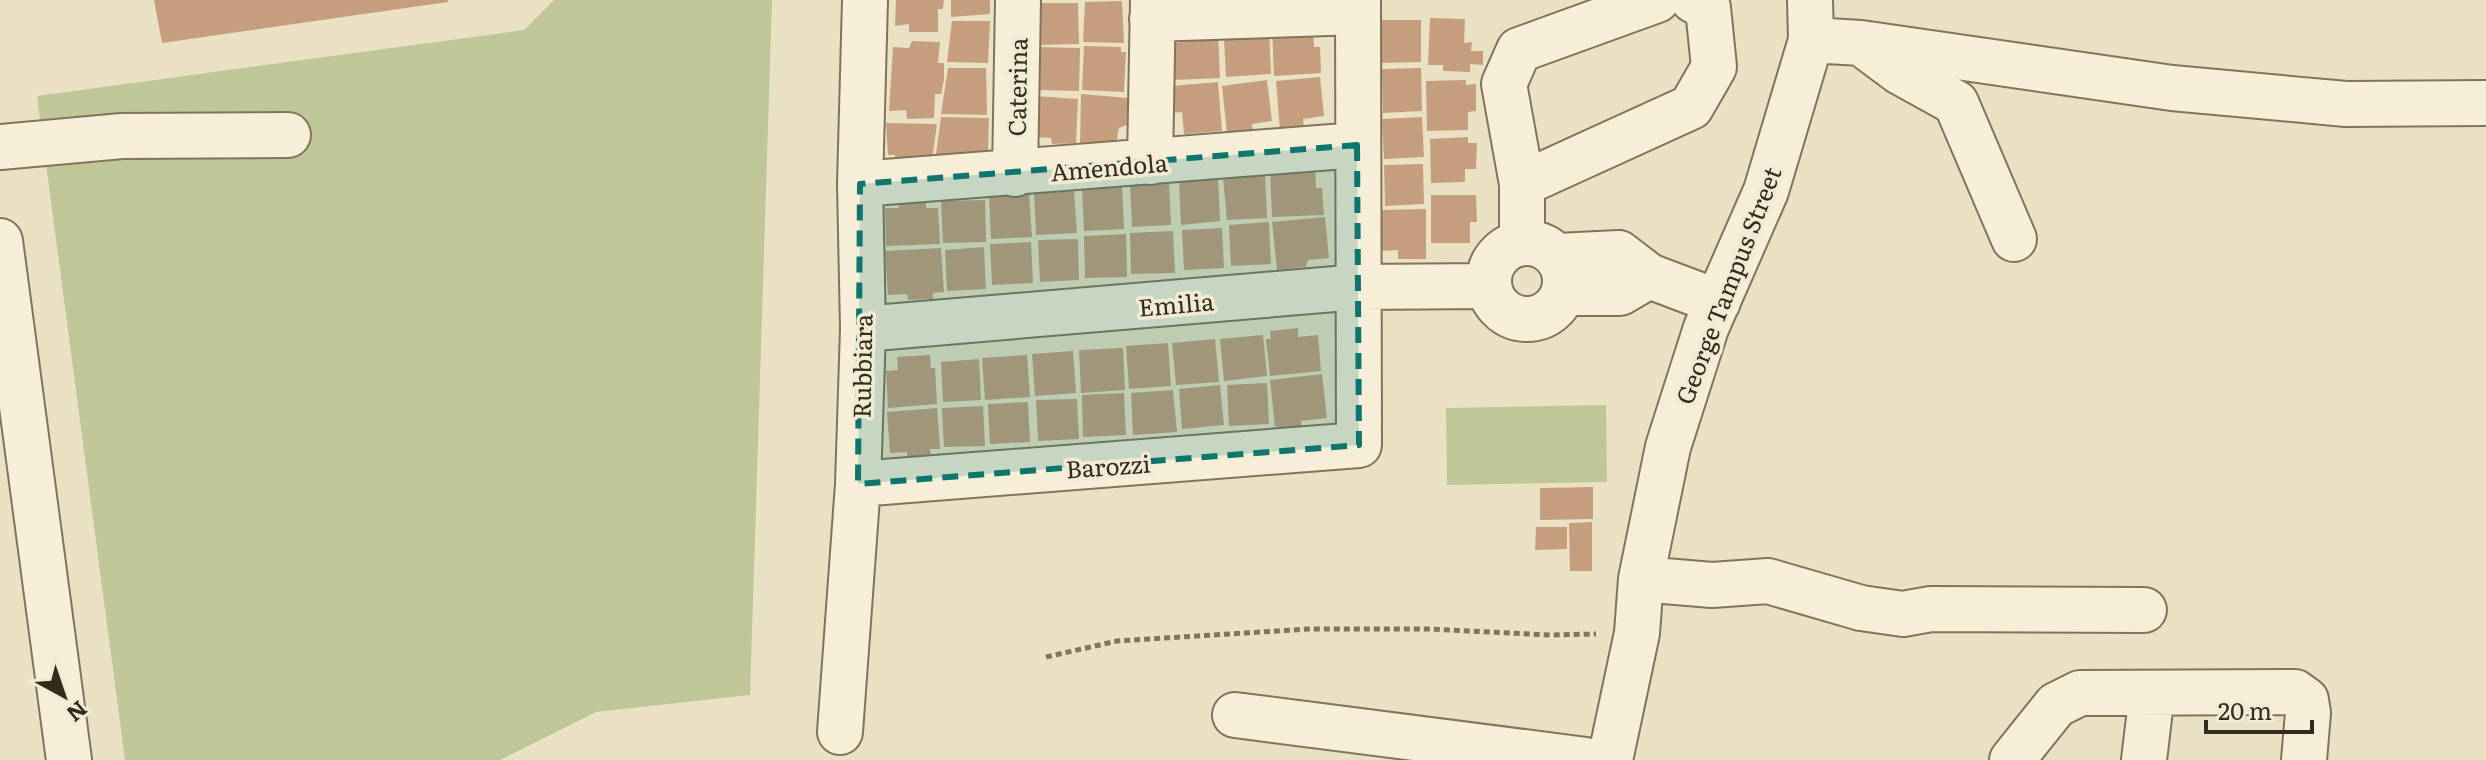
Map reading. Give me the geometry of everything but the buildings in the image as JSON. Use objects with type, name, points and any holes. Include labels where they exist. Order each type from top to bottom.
[{"type":"street","name":"Rubbiara","points":[[840,732],[858,484],[863,329],[860,184],[865,0]]},
{"type":"street","name":"Caterina","points":[[1015,174],[1018,0]]},
{"type":"street","points":[[1657,0],[1519,50],[1504,84],[1522,184],[1548,264],[1557,306],[1545,315],[1530,319],[1516,318],[1502,312],[1488,286],[1491,266],[1503,250],[1548,264],[1620,293],[1649,276],[1718,302]]},
{"type":"street","points":[[1522,184],[1691,107],[1714,67],[1708,8],[1693,0]]},
{"type":"street","points":[[1150,162],[1153,10],[1357,6],[1358,287]]},
{"type":"street","points":[[1810,20],[1861,43],[1900,72],[1956,103],[2014,239]]},
{"type":"street","name":"George Tampus Street","points":[[1610,760],[1637,633],[1641,579],[1668,447],[1706,328],[1766,191],[1810,20]]},
{"type":"street","points":[[1861,43],[2188,90],[2346,104],[2485,103]]},
{"type":"street","points":[[0,147],[122,136],[288,135]]},
{"type":"street","name":"Amendola","points":[[860,184],[1357,145]]},
{"type":"street","points":[[0,241],[6,332],[69,760]]},
{"type":"street","name":"Emilia","points":[[863,329],[1358,287],[1488,286]]},
{"type":"street","name":"Barozzi","points":[[858,484],[1359,445],[1358,287]]},
{"type":"street","points":[[1641,579],[1712,585],[1768,581],[1809,591],[1833,601],[1903,614],[1931,609],[2144,610]]},
{"type":"street","points":[[2012,760],[2056,705],[2080,693],[2295,692],[2306,700],[2308,713],[2304,760]]},
{"type":"street","points":[[2144,760],[2152,693]]},
{"type":"street","points":[[1235,715],[1586,760]]},
{"type":"path","points":[[1046,657],[1117,641],[1308,629],[1431,629],[1551,635],[1637,633]]},
{"type":"highlighted area","points":[[1357,145],[1359,445],[858,484],[860,184]]},
{"type":"green space","points":[[554,0],[772,0],[750,695],[596,712],[500,760],[125,760],[37,96],[524,30]]},
{"type":"green space","points":[[1606,405],[1607,482],[1447,485],[1446,408]]}]
